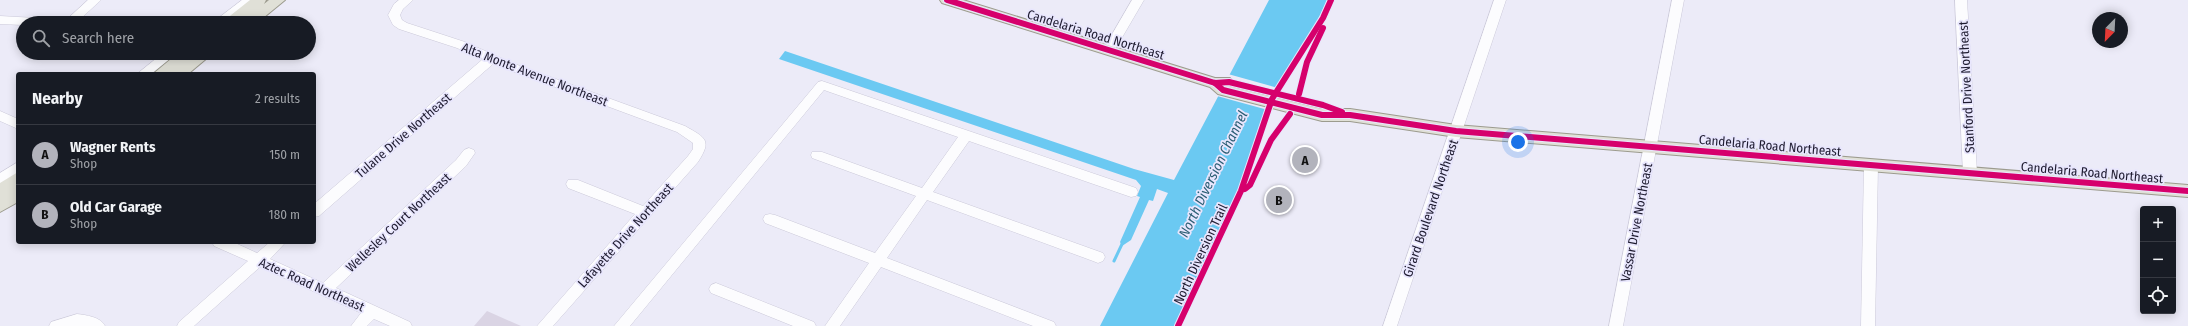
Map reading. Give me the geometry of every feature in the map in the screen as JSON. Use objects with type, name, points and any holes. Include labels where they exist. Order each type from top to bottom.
[{"type":"main road","points":[[237,16],[259,0]]},
{"type":"main road","points":[[256,16],[278,0]]},
{"type":"main road","name":"Candelaria Road Northeast","points":[[948,0],[1215,82],[1223,90],[1285,101],[1322,115],[1350,115],[1456,131],[2188,191]]},
{"type":"main road","points":[[162,72],[175,60]]},
{"type":"main road","points":[[0,192],[16,180]]},
{"type":"main road","points":[[0,206],[16,194]]},
{"type":"street","points":[[77,16],[96,0]]},
{"type":"street","points":[[228,16],[250,0]]},
{"type":"street","name":"Alta Monte Avenue Northeast","points":[[407,0],[398,7],[394,15],[397,22],[403,26],[461,45],[508,66],[681,130],[700,141]]},
{"type":"street","points":[[1109,50],[1138,0]]},
{"type":"street","name":"Girard Boulevard Northeast","points":[[1390,326],[1500,0]]},
{"type":"street","name":"Vassar Drive Northeast","points":[[1616,326],[1678,0]]},
{"type":"street","name":"Stanford Drive Northeast","points":[[1961,0],[1970,173]]},
{"type":"street","points":[[0,20],[16,21]]},
{"type":"street","name":"Tulane Drive Northeast","points":[[316,210],[492,58]]},
{"type":"street","points":[[147,72],[174,60]]},
{"type":"street","points":[[621,326],[822,85],[1131,192]]},
{"type":"street","points":[[0,116],[16,123]]},
{"type":"street","points":[[832,326],[966,135]]},
{"type":"street","name":"Lafayette Drive Northeast","points":[[544,326],[693,159],[699,150],[700,141]]},
{"type":"street","name":"Wellesley Court Northeast","points":[[325,290],[461,163],[469,153]]},
{"type":"street","points":[[817,155],[1098,257]]},
{"type":"street","points":[[1868,326],[1871,165]]},
{"type":"street","points":[[0,180],[16,168]]},
{"type":"street","points":[[573,184],[646,213]]},
{"type":"street","points":[[770,219],[1049,326]]},
{"type":"street","name":"Aztec Road Northeast","points":[[223,244],[405,326]]},
{"type":"street","points":[[184,326],[277,244]]},
{"type":"street","points":[[716,289],[809,326]]},
{"type":"street","points":[[358,326],[372,311]]},
{"type":"street","points":[[56,326],[70,320],[88,321],[98,326]]},
{"type":"water","name":"North Diversion Channel","points":[[1269,0],[1327,0],[1315,26],[1277,86],[1265,112],[1235,200],[1176,326],[1100,326],[1168,193],[1157,189],[1153,201],[1149,200],[1131,240],[1122,246],[1120,242],[1140,197],[1137,196],[1141,186],[1136,180],[779,59],[785,51],[1134,169],[1174,180]]},
{"type":"pier","points":[[1228,74],[1278,88],[1268,110],[1217,96]]},
{"type":"building","points":[[487,311],[521,326],[474,326]]},
{"type":"waterway","points":[[1114,261],[1123,242]]},
{"type":"cycle path","points":[[947,0],[1215,83],[1229,82],[1323,105],[1342,112]]},
{"type":"cycle path","name":"North Diversion Trail","points":[[1178,326],[1241,191],[1272,99],[1323,18],[1331,0]]},
{"type":"cycle path","points":[[1299,94],[1305,76],[1307,62],[1323,28]]},
{"type":"cycle path","points":[[1215,83],[1223,90],[1322,115],[1350,115],[1456,131],[2188,191]]},
{"type":"cycle path","points":[[1245,189],[1250,185],[1271,140],[1290,114]]},
{"type":"place","name":"Wagner Rents","points":[[1305,160]]},
{"type":"place","name":"Old Car Garage","points":[[1279,200]]}]
